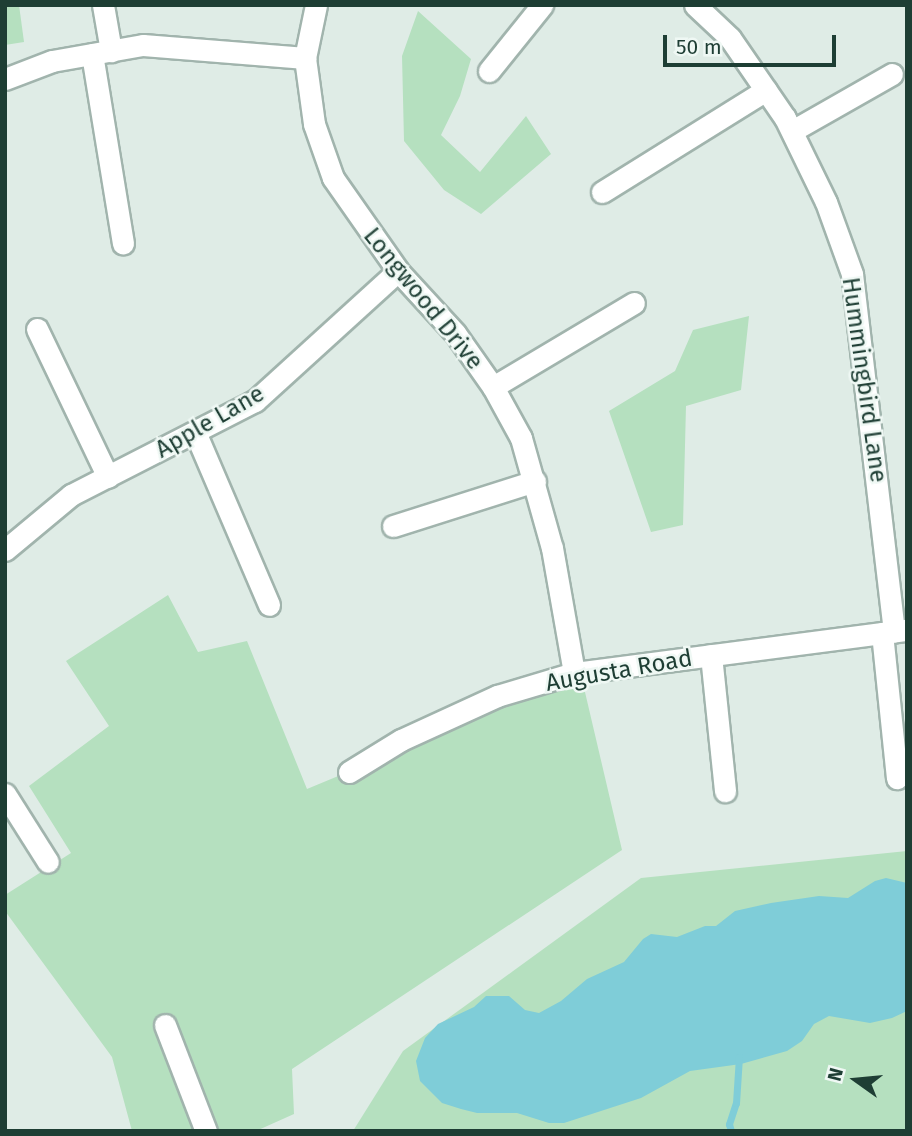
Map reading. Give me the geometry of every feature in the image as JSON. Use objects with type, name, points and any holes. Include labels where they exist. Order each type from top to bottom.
[{"type":"street","points":[[103,5],[101,52],[122,243]]},
{"type":"street","name":"Longwood Drive","points":[[316,5],[305,58],[314,124],[333,178],[398,271],[456,333],[492,387],[521,438],[552,548],[574,673]]},
{"type":"street","points":[[489,71],[542,5]]},
{"type":"street","name":"Hummingbird Lane","points":[[695,5],[730,38],[792,131],[826,202],[852,274],[894,631],[897,778]]},
{"type":"street","points":[[5,79],[52,61],[144,45],[305,58]]},
{"type":"street","points":[[792,131],[892,74]]},
{"type":"street","points":[[602,192],[766,90]]},
{"type":"street","name":"Apple Lane","points":[[5,550],[71,495],[255,401],[398,271]]},
{"type":"street","points":[[492,387],[634,303]]},
{"type":"street","points":[[37,329],[108,477]]},
{"type":"street","points":[[195,432],[269,605]]},
{"type":"street","points":[[393,526],[535,481]]},
{"type":"street","name":"Augusta Road","points":[[349,772],[401,740],[497,696],[574,673],[894,631]]},
{"type":"street","points":[[711,655],[725,791]]},
{"type":"street","points":[[5,794],[48,862]]},
{"type":"street","points":[[165,1025],[206,1131]]},
{"type":"green space","points":[[5,5],[19,5],[24,42],[5,45]]},
{"type":"green space","points":[[418,11],[471,59],[460,96],[441,135],[480,172],[526,116],[551,154],[481,214],[444,190],[404,141],[402,56]]},
{"type":"green space","points":[[749,316],[741,390],[686,406],[683,525],[651,532],[609,411],[675,371],[693,330]]},
{"type":"green space","points":[[168,595],[198,652],[247,641],[307,789],[581,675],[622,850],[292,1069],[294,1114],[256,1131],[132,1131],[112,1057],[5,911],[5,895],[71,853],[29,786],[109,726],[66,661]]},
{"type":"green space","points":[[907,851],[907,1131],[353,1131],[403,1051],[641,878]]},
{"type":"water","points":[[886,878],[907,883],[907,1011],[892,1018],[870,1023],[829,1016],[814,1024],[802,1041],[787,1051],[741,1064],[690,1071],[641,1098],[564,1123],[549,1123],[517,1113],[477,1113],[461,1109],[442,1103],[420,1081],[416,1061],[425,1038],[438,1024],[474,1007],[486,996],[509,996],[525,1010],[539,1013],[561,1001],[587,979],[624,962],[643,939],[651,934],[677,937],[705,926],[716,926],[735,911],[771,903],[819,896],[848,898],[875,881]]},
{"type":"waterway","points":[[731,1131],[729,1124],[736,1103],[739,1057]]}]
